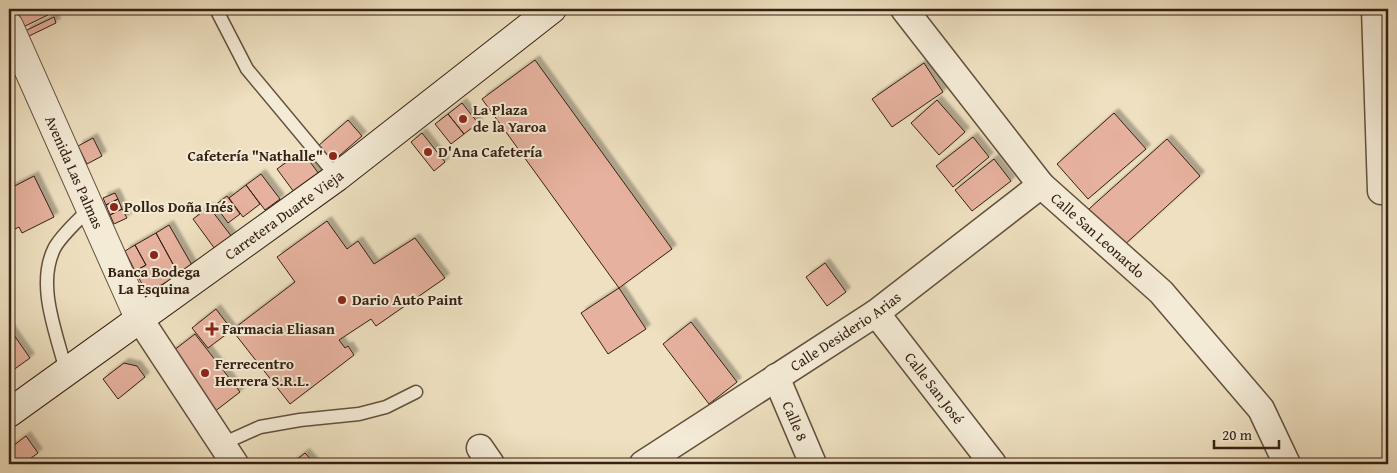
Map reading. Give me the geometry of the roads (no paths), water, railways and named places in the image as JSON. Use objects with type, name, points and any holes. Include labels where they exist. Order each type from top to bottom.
[{"type":"main road","name":"Carretera Duarte Vieja","points":[[9,413],[337,177],[544,11]]},
{"type":"main road","name":"Avenida Las Palmas","points":[[9,26],[139,318]]},
{"type":"street","name":"Calle San Leonardo","points":[[904,9],[1040,185],[1161,292],[1261,409],[1287,464]]},
{"type":"street","points":[[1375,9],[1381,191]]},
{"type":"street","name":"Calle Desiderio Arias","points":[[643,464],[876,313],[1040,185]]},
{"type":"street","name":"Calle San José","points":[[876,313],[993,464]]},
{"type":"street","points":[[139,318],[228,454]]},
{"type":"street","name":"Calle 8","points":[[776,377],[813,464]]},
{"type":"lane","points":[[216,9],[247,68],[337,177]]},
{"type":"lane","points":[[66,371],[50,310],[46,276],[54,248],[90,208]]},
{"type":"lane","points":[[228,454],[260,427],[300,420],[359,414],[386,407],[416,392]]},
{"type":"place","name":"La Plaza de la Yaroa","points":[[463,119]]},
{"type":"place","name":"D'Ana Cafetería","points":[[428,152]]},
{"type":"place","name":"Cafetería \"Nathalle\"","points":[[333,156]]},
{"type":"place","name":"Pollos Doña Inés","points":[[114,207]]},
{"type":"place","name":"Banca Bodega La Esquina","points":[[154,255]]},
{"type":"place","name":"Dario Auto Paint","points":[[342,300]]},
{"type":"place","name":"Farmacia Eliasan","points":[[212,329]]},
{"type":"place","name":"Ferrecentro Herrera S.R.L.","points":[[205,373]]}]
